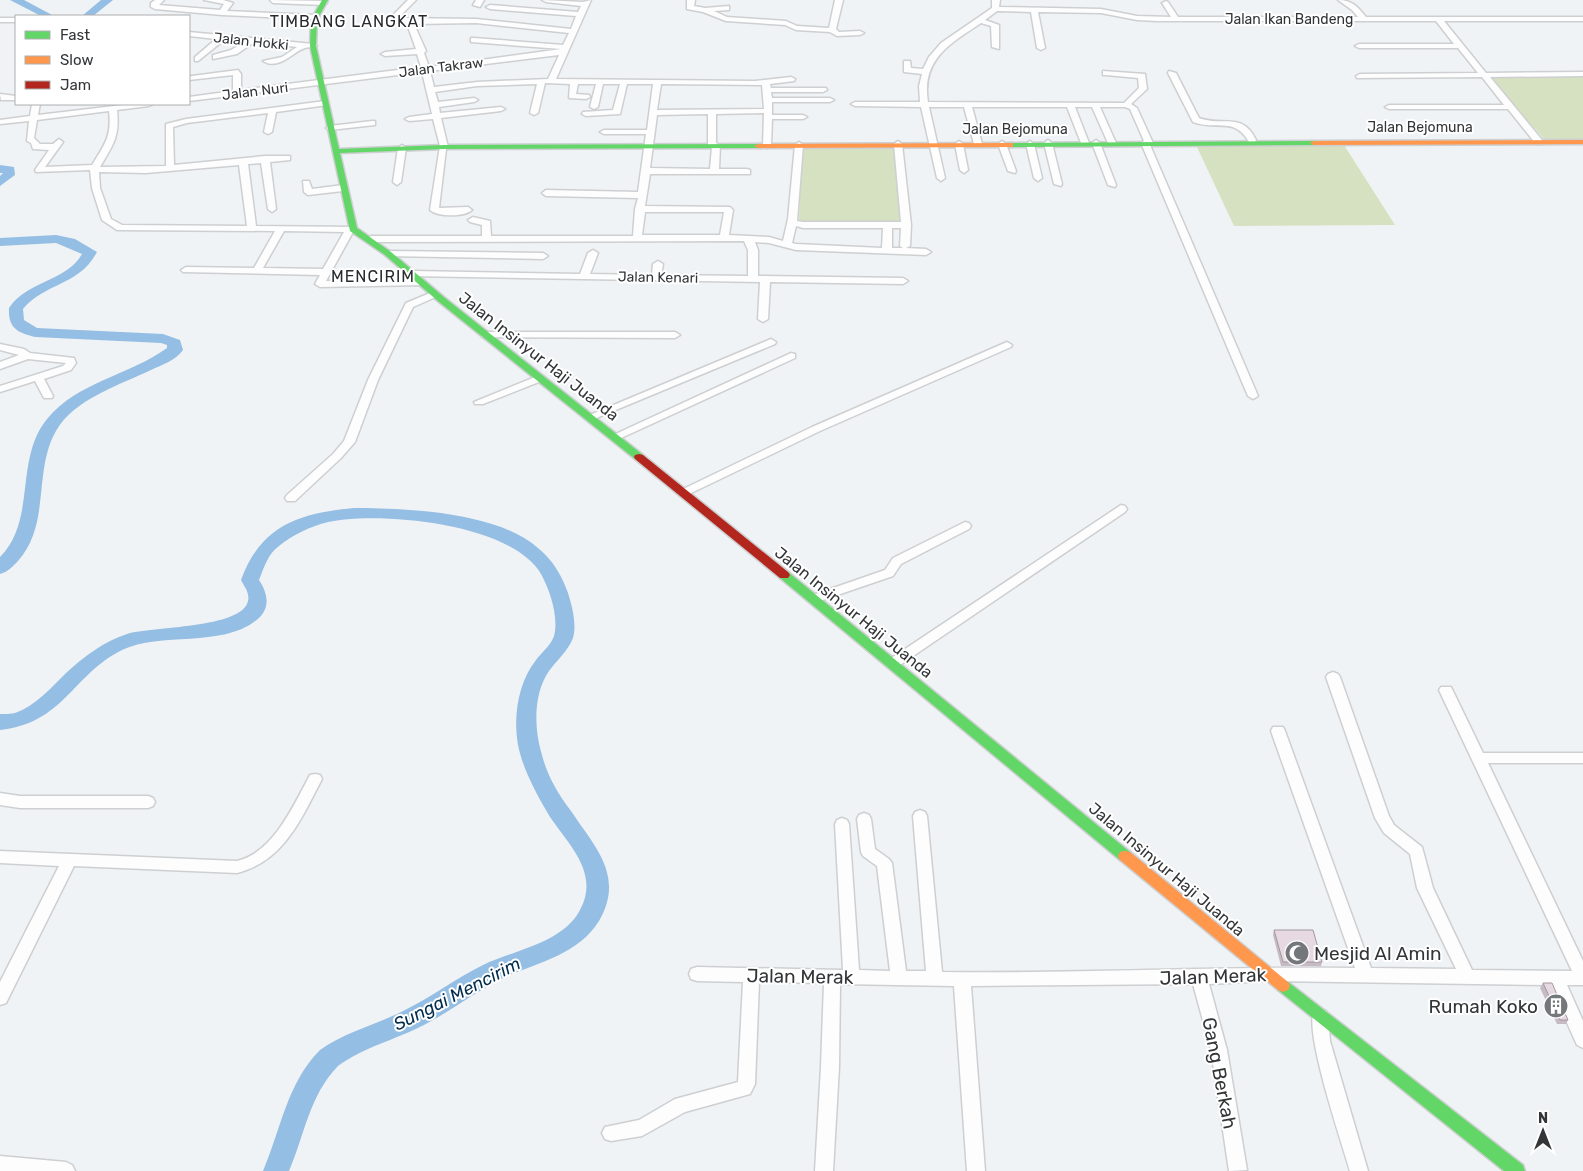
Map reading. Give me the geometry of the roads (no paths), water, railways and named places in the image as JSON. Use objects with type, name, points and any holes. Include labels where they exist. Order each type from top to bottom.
[{"type":"street","points":[[160,0],[156,3],[155,7],[222,13],[316,17]]},
{"type":"street","points":[[208,0],[229,3],[222,13]]},
{"type":"street","points":[[412,0],[396,18],[401,22],[466,21],[572,30]]},
{"type":"street","points":[[546,0],[586,2],[563,50],[551,81]]},
{"type":"street","points":[[691,0],[690,7],[705,10],[726,19],[786,23],[796,28],[832,30],[837,34],[860,33]]},
{"type":"street","points":[[832,30],[839,0]]},
{"type":"street","points":[[941,178],[927,113],[923,104],[923,80],[943,46],[995,9],[996,0]]},
{"type":"street","points":[[1037,0],[1044,10]]},
{"type":"street","points":[[1066,0],[1070,10]]},
{"type":"street","points":[[1342,0],[1355,8],[1364,19]]},
{"type":"street","points":[[272,1],[324,2],[316,17],[308,46],[321,82],[352,229],[320,284],[422,283]]},
{"type":"street","points":[[1166,3],[1176,19]]},
{"type":"street","points":[[490,7],[580,14]]},
{"type":"street","points":[[705,10],[726,8]]},
{"type":"street","name":"Jalan Ikan Bandeng","points":[[995,9],[1101,11],[1142,19],[1583,19]]},
{"type":"street","points":[[1034,10],[1041,48]]},
{"type":"street","points":[[1438,18],[1539,142]]},
{"type":"street","points":[[0,20],[15,20]]},
{"type":"street","points":[[982,20],[995,25],[996,47]]},
{"type":"street","points":[[410,22],[422,50],[424,70],[443,147],[434,210],[443,212],[468,210]]},
{"type":"street","name":"Jalan Hokki","points":[[190,34],[308,46]]},
{"type":"street","points":[[198,58],[221,38]]},
{"type":"street","points":[[474,40],[563,50]]},
{"type":"street","points":[[216,56],[234,52],[251,41]]},
{"type":"street","points":[[267,61],[284,60],[308,46]]},
{"type":"street","points":[[1359,46],[1461,46]]},
{"type":"street","points":[[385,54],[422,50]]},
{"type":"street","name":"Jalan Takraw","points":[[321,82],[424,70],[563,50]]},
{"type":"street","points":[[907,63],[906,69],[908,71],[926,72]]},
{"type":"street","points":[[192,78],[235,72],[237,74],[237,93]]},
{"type":"street","points":[[1106,73],[1142,76],[1143,89],[1126,105]]},
{"type":"street","points":[[1172,73],[1196,120],[1206,123],[1242,125],[1249,130],[1252,142]]},
{"type":"street","points":[[1360,76],[1583,74]]},
{"type":"street","points":[[766,86],[790,79]]},
{"type":"street","points":[[430,90],[477,84],[542,81],[656,82],[823,90]]},
{"type":"street","points":[[534,113],[542,81]]},
{"type":"street","name":"Jalan Nuri","points":[[190,99],[321,82]]},
{"type":"street","points":[[574,82],[572,96],[586,97]]},
{"type":"street","points":[[594,107],[600,82]]},
{"type":"street","points":[[586,114],[616,112],[624,82]]},
{"type":"street","points":[[637,237],[656,82]]},
{"type":"street","points":[[766,86],[768,100],[767,145]]},
{"type":"street","points":[[1,99],[15,98]]},
{"type":"street","points":[[434,105],[474,100]]},
{"type":"street","points":[[768,100],[830,100]]},
{"type":"street","points":[[170,166],[169,126],[186,117],[325,103]]},
{"type":"street","points":[[855,104],[1126,105],[1133,108],[1253,396]]},
{"type":"street","points":[[36,105],[30,140],[35,142],[36,147],[57,144],[39,170],[95,168],[146,170],[170,166],[287,158]]},
{"type":"street","points":[[0,122],[132,105]]},
{"type":"street","points":[[968,105],[978,144]]},
{"type":"street","points":[[1095,105],[1112,143]]},
{"type":"street","points":[[116,106],[113,138],[95,168],[96,188],[107,220],[120,228],[352,229]]},
{"type":"street","points":[[1071,106],[1112,185]]},
{"type":"street","points":[[1389,107],[1512,107]]},
{"type":"street","points":[[268,132],[273,109]]},
{"type":"street","points":[[409,119],[501,109]]},
{"type":"street","points":[[653,114],[712,112],[803,117]]},
{"type":"street","points":[[712,112],[714,172]]},
{"type":"street","points":[[330,128],[372,123]]},
{"type":"street","points":[[604,132],[650,132]]},
{"type":"street","name":"Jalan Bejomuna","points":[[336,151],[443,147],[648,145],[1583,142]]},
{"type":"street","points":[[1048,143],[1058,184]]},
{"type":"street","points":[[898,144],[906,226],[905,246]]},
{"type":"street","points":[[959,144],[964,170]]},
{"type":"street","points":[[1002,144],[1012,171]]},
{"type":"street","points":[[1030,144],[1038,178]]},
{"type":"street","points":[[787,244],[792,222],[799,145]]},
{"type":"street","points":[[397,182],[402,148]]},
{"type":"street","points":[[265,159],[272,209]]},
{"type":"street","points":[[243,162],[252,228]]},
{"type":"street","points":[[645,171],[747,172]]},
{"type":"street","points":[[306,183],[308,192],[343,188]]},
{"type":"street","points":[[546,194],[642,195]]},
{"type":"street","points":[[639,209],[727,208],[729,210],[724,238]]},
{"type":"street","points":[[473,220],[487,223],[486,238]]},
{"type":"street","points":[[792,222],[803,225],[906,226]]},
{"type":"street","points":[[887,250],[888,225]]},
{"type":"street","points":[[256,272],[281,228]]},
{"type":"street","name":"Jalan Insinyur Haji Juanda","points":[[352,229],[370,238],[390,254],[435,294],[683,492],[1268,974],[1517,1171]]},
{"type":"street","points":[[370,238],[749,238],[796,247],[926,252]]},
{"type":"street","points":[[749,238],[753,250],[753,278]]},
{"type":"street","points":[[584,276],[593,253]]},
{"type":"street","points":[[390,254],[543,256]]},
{"type":"street","points":[[656,277],[658,264]]},
{"type":"street","points":[[186,270],[328,272]]},
{"type":"street","name":"Jalan Kenari","points":[[412,274],[903,281]]},
{"type":"street","points":[[763,319],[765,279]]},
{"type":"street","points":[[291,498],[338,456],[348,442],[408,304],[435,294]]},
{"type":"street","points":[[486,335],[675,335]]},
{"type":"street","points":[[590,417],[771,342]]},
{"type":"street","points":[[683,492],[816,429],[1007,345]]},
{"type":"street","points":[[0,347],[20,350],[27,356]]},
{"type":"street","points":[[0,366],[27,356],[71,362],[67,368],[0,389]]},
{"type":"street","points":[[614,437],[791,356]]},
{"type":"street","points":[[38,377],[48,396]]},
{"type":"street","points":[[479,402],[540,378]]},
{"type":"street","points":[[892,664],[1121,509]]},
{"type":"street","points":[[814,599],[889,573],[897,561],[965,526]]},
{"type":"street","points":[[1333,677],[1382,818],[1389,829],[1417,851],[1425,888],[1467,975]]},
{"type":"street","points":[[1446,690],[1583,978]]},
{"type":"street","points":[[1278,731],[1365,975]]},
{"type":"street","points":[[1480,758],[1583,758]]},
{"type":"street","points":[[0,857],[237,867],[250,865],[264,856],[289,825],[315,779]]},
{"type":"street","points":[[0,799],[20,802],[148,802]]},
{"type":"street","points":[[920,816],[935,979]]},
{"type":"street","points":[[864,819],[868,852],[884,863],[899,978]]},
{"type":"street","points":[[842,824],[851,977]]},
{"type":"street","points":[[0,998],[70,859]]},
{"type":"street","name":"Jalan Merak","points":[[697,974],[935,979],[1199,978],[1268,974],[1467,975],[1583,978]]},
{"type":"street","points":[[611,1133],[642,1128],[681,1105],[744,1088],[746,1084],[751,975]]},
{"type":"street","points":[[824,1171],[830,1067],[832,976]]},
{"type":"street","points":[[1555,977],[1583,1040]]},
{"type":"street","name":"Gang Berkah","points":[[1199,978],[1219,1050],[1238,1170]]},
{"type":"street","points":[[962,979],[976,1171]]},
{"type":"street","points":[[1320,1016],[1322,1041],[1359,1171]]},
{"type":"street","points":[[1494,1152],[1494,1171]]},
{"type":"street","points":[[0,1165],[66,1171]]},
{"type":"waterway","name":"Sungai Mencirim","points":[[15,0],[47,15]]},
{"type":"waterway","name":"Sungai Mencirim","points":[[88,15],[108,0]]},
{"type":"waterway","name":"Sungai Mencirim","points":[[0,169],[9,170],[9,175],[0,182]]},
{"type":"waterway","name":"Sungai Mencirim","points":[[0,242],[56,239],[70,242],[90,252],[80,267],[66,277],[30,293],[24,299],[16,308],[16,321],[23,327],[35,332],[163,339],[175,343],[175,350],[164,358],[88,395],[61,413],[52,423],[39,451],[30,512],[22,541],[0,568]]},
{"type":"waterway","name":"Sungai Mencirim","points":[[0,722],[17,721],[34,713],[48,703],[86,666],[115,646],[133,639],[205,630],[241,620],[253,612],[258,601],[257,592],[250,580],[263,551],[271,542],[283,534],[318,519],[354,514],[383,514],[414,515],[447,520],[479,527],[508,537],[531,551],[547,568],[560,600],[565,627],[560,645],[541,667],[532,686],[526,719],[528,745],[545,789],[563,818],[585,847],[593,863],[598,886],[596,899],[590,915],[580,928],[554,946],[492,972],[423,1013],[338,1052],[329,1058],[318,1069],[302,1096],[276,1171]]},
{"type":"place","name":"Mesjid Al Amin","points":[[1297,953]]},
{"type":"place","name":"Rumah Koko","points":[[1556,1006]]},
{"type":"district","name":"TIMBANG LANGKAT","points":[[349,21]]},
{"type":"district","name":"MENCIRIM","points":[[373,276]]}]
